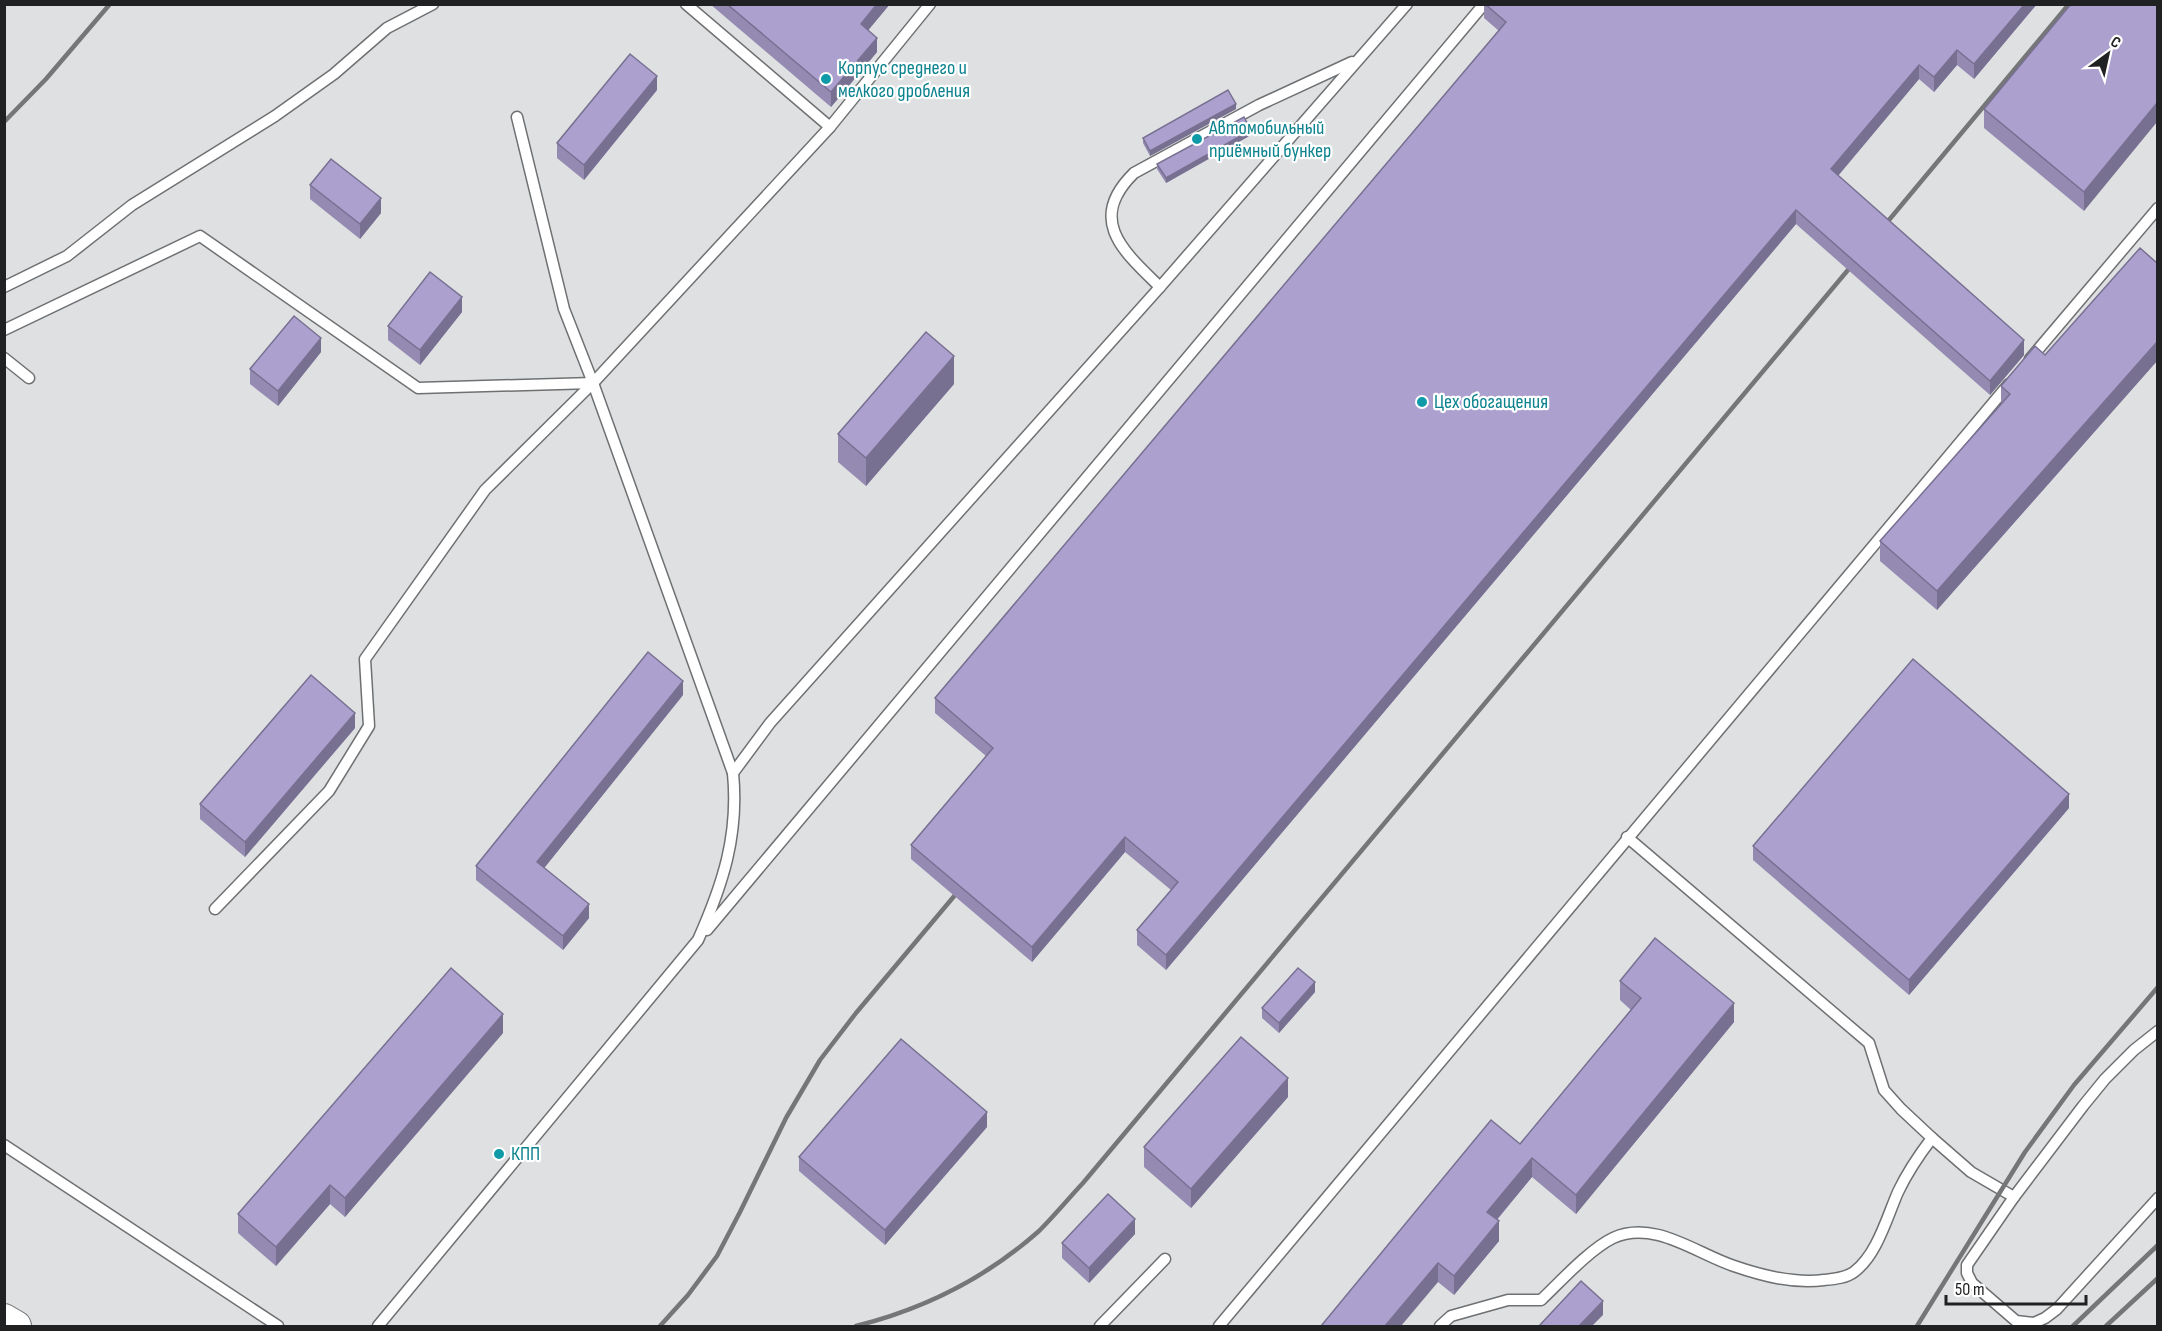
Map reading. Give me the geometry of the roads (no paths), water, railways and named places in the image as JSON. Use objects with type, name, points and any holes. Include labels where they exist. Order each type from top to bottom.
[{"type":"main road","points":[[4,1319],[16,1326]]},
{"type":"lane","points":[[4,286],[67,256],[132,205],[275,117],[334,74],[387,28],[433,4]]},
{"type":"lane","points":[[686,4],[830,127]]},
{"type":"lane","points":[[215,909],[329,791],[369,726],[365,659],[485,490],[593,383],[830,127],[930,4]]},
{"type":"lane","points":[[733,773],[770,723],[1160,286],[1407,4]]},
{"type":"lane","points":[[378,1326],[698,940],[1484,4]]},
{"type":"lane","points":[[1160,286],[1125,252],[1111,223],[1113,207],[1126,181],[1134,173],[1259,105],[1358,59]]},
{"type":"lane","points":[[517,117],[564,309],[593,383],[733,773],[735,806],[732,840],[715,903],[698,940]]},
{"type":"lane","points":[[1219,1326],[2157,208]]},
{"type":"lane","points":[[4,330],[200,236],[418,388],[593,383]]},
{"type":"lane","points":[[4,358],[29,378]]},
{"type":"lane","points":[[1627,837],[1869,1043],[1884,1090],[1901,1109],[1971,1173],[2014,1197]]},
{"type":"lane","points":[[2157,1031],[2105,1079],[2014,1197],[1967,1265],[1967,1273],[1972,1283],[2016,1321],[2034,1323],[2057,1309],[2157,1198]]},
{"type":"lane","points":[[1440,1326],[1451,1316],[1508,1300],[1541,1300],[1590,1254],[1613,1238],[1630,1233],[1647,1232],[1732,1266],[1787,1280],[1836,1279],[1854,1272],[1868,1257],[1910,1170],[1932,1138]]},
{"type":"lane","points":[[4,1145],[278,1326]]},
{"type":"lane","points":[[1100,1326],[1165,1259]]},
{"type":"railway","points":[[4,122],[46,79],[110,4]]},
{"type":"railway","points":[[1879,232],[2069,4]]},
{"type":"railway","points":[[856,1326],[906,1311],[953,1290],[998,1263],[1039,1231],[1083,1183],[1858,258]]},
{"type":"railway","points":[[660,1326],[688,1295],[717,1256],[786,1118],[820,1060],[856,1013],[966,882]]},
{"type":"railway","points":[[1917,1326],[2025,1152],[2074,1085],[2158,987]]},
{"type":"railway","points":[[2073,1326],[2158,1245]]},
{"type":"railway","points":[[2106,1326],[2158,1278]]},
{"type":"place","name":"Корпус среднего и мелкого дробления","points":[[826,79]]},
{"type":"place","name":"Автомобильный приёмный бункер","points":[[1197,139]]},
{"type":"place","name":"Цех обогащения","points":[[1422,402]]},
{"type":"place","name":"КПП","points":[[499,1154]]}]
